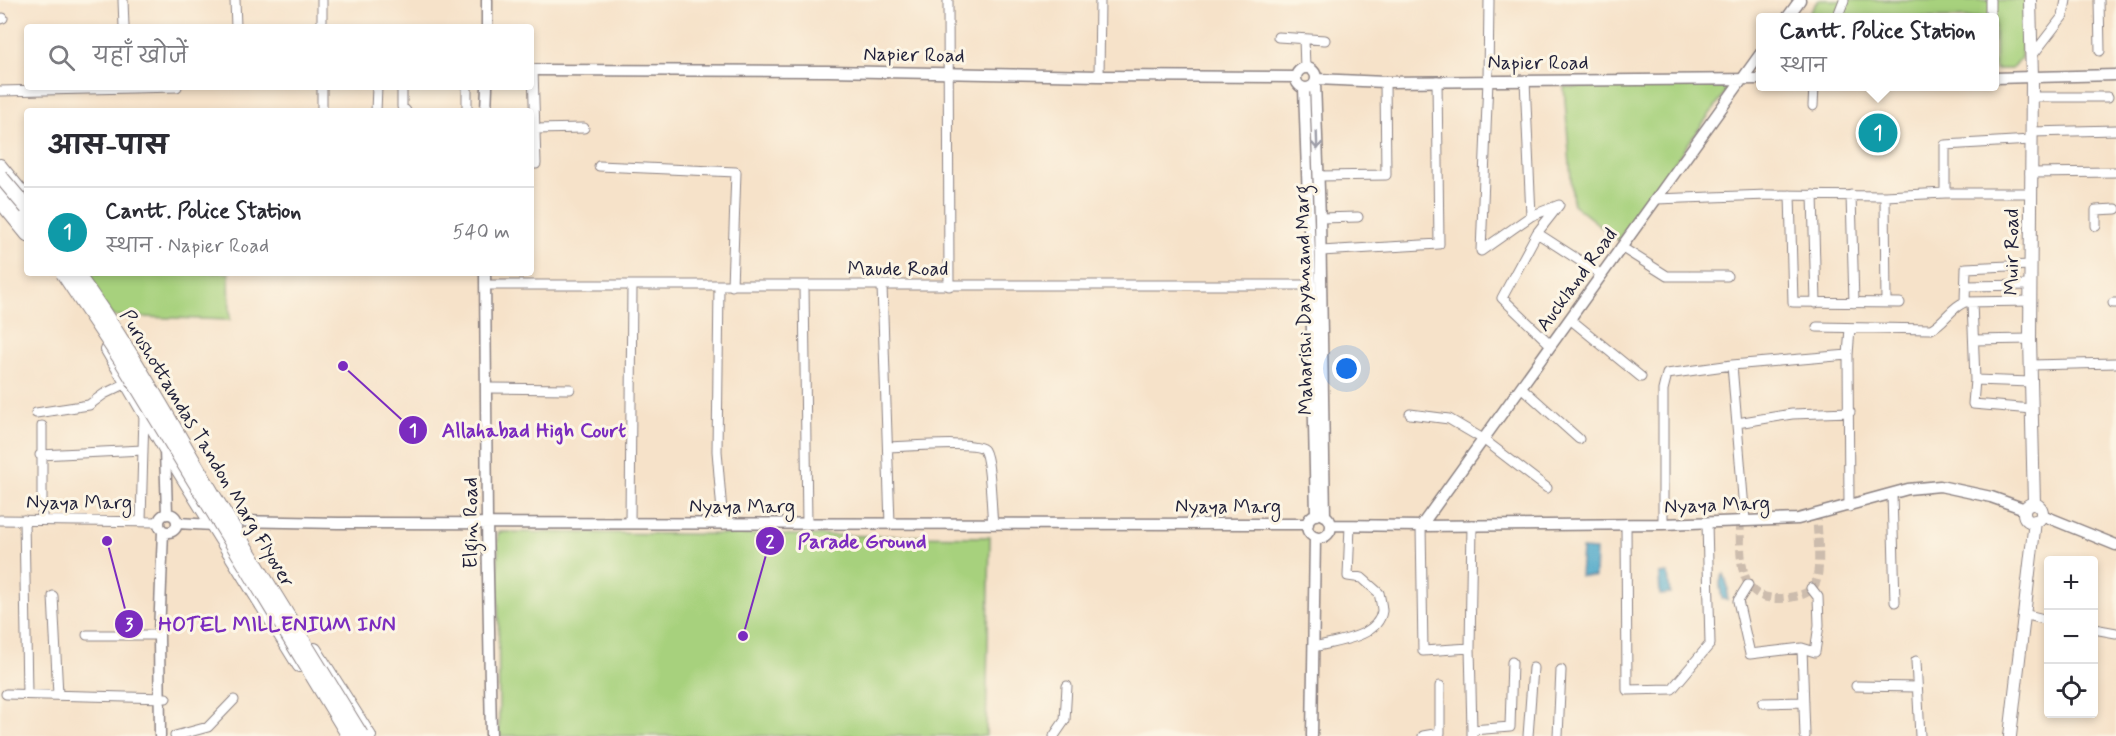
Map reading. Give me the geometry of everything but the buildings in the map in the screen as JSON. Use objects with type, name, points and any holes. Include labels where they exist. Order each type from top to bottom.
[{"type":"main road","name":"Muir Road","points":[[2030,0],[2032,56],[2030,506]]},
{"type":"main road","points":[[0,165],[22,183]]},
{"type":"main road","points":[[0,176],[24,204]]},
{"type":"main road","points":[[0,190],[24,220]]},
{"type":"main road","points":[[0,202],[24,231]]},
{"type":"main road","points":[[58,276],[83,310],[342,736]]},
{"type":"main road","name":"Purushottamdas Tandon Marg Flyover","points":[[65,276],[360,736]]},
{"type":"main road","name":"Purushottamdas Tandon Marg Flyover","points":[[78,276],[134,361],[360,736]]},
{"type":"main road","points":[[85,276],[105,303],[149,374],[360,736]]},
{"type":"main road","points":[[2010,736],[2023,614],[2038,518],[2042,509],[2030,506]]},
{"type":"street","points":[[123,0],[124,24]]},
{"type":"street","points":[[236,0],[236,24]]},
{"type":"street","points":[[322,0],[322,24]]},
{"type":"street","points":[[487,0],[487,24]]},
{"type":"street","points":[[948,0],[949,286]]},
{"type":"street","points":[[1099,76],[1100,0]]},
{"type":"street","points":[[1489,0],[1481,252],[1531,216],[1559,204],[1537,233],[1502,298],[1551,345]]},
{"type":"street","points":[[1791,13],[1800,0]]},
{"type":"street","points":[[2032,56],[2063,16],[2066,0]]},
{"type":"street","points":[[2099,0],[2100,51]]},
{"type":"street","points":[[1278,38],[1325,40]]},
{"type":"street","points":[[1304,39],[1305,68]]},
{"type":"street","name":"Auckland Road","points":[[1421,526],[1756,60]]},
{"type":"street","points":[[1305,68],[1313,70],[1315,81],[1312,86],[1304,88],[1299,86],[1295,77],[1300,69],[1305,68]]},
{"type":"street","name":"Napier Road","points":[[534,70],[1295,77]]},
{"type":"street","points":[[1999,78],[2116,75]]},
{"type":"street","name":"Napier Road","points":[[1315,81],[1756,79]]},
{"type":"street","points":[[1525,80],[1531,216]]},
{"type":"street","name":"Maharishi Dayanand Marg","points":[[1315,81],[1321,251],[1320,520]]},
{"type":"street","points":[[1321,251],[1439,244],[1437,81]]},
{"type":"street","points":[[1319,176],[1386,175],[1385,82]]},
{"type":"street","name":"Maharishi Dayanand Marg","points":[[1304,88],[1320,520]]},
{"type":"street","points":[[0,91],[44,90]]},
{"type":"street","points":[[322,90],[322,108]]},
{"type":"street","points":[[376,108],[377,90]]},
{"type":"street","points":[[402,90],[403,108]]},
{"type":"street","points":[[467,90],[467,108]]},
{"type":"street","points":[[486,108],[487,90]]},
{"type":"street","points":[[533,90],[534,108]]},
{"type":"street","points":[[1813,106],[1814,91]]},
{"type":"street","points":[[2031,97],[2108,97]]},
{"type":"street","points":[[534,109],[536,164],[534,164]]},
{"type":"street","points":[[535,129],[584,128]]},
{"type":"street","points":[[1945,194],[1945,145],[2116,130]]},
{"type":"street","points":[[599,166],[736,172],[732,286]]},
{"type":"street","points":[[2031,173],[2116,172]]},
{"type":"street","points":[[0,190],[22,183]]},
{"type":"street","points":[[1656,199],[1790,195],[2030,194]]},
{"type":"street","points":[[1790,195],[1793,302],[1900,303]]},
{"type":"street","points":[[1813,195],[1816,303]]},
{"type":"street","points":[[1851,195],[1854,303]]},
{"type":"street","points":[[1885,196],[1886,303]]},
{"type":"street","points":[[2096,226],[2096,210],[2116,209]]},
{"type":"street","points":[[1320,218],[1358,217]]},
{"type":"street","points":[[1537,233],[1602,275]]},
{"type":"street","points":[[1621,247],[1667,276],[1727,276]]},
{"type":"street","points":[[2030,265],[1966,268],[1966,286],[1974,340],[1973,404],[2032,410]]},
{"type":"street","name":"Elgin Road","points":[[485,276],[491,736]]},
{"type":"street","name":"Maude Road","points":[[485,285],[1311,285]]},
{"type":"street","points":[[1966,286],[2030,285]]},
{"type":"street","points":[[630,523],[632,286]]},
{"type":"street","points":[[719,286],[717,451],[723,524]]},
{"type":"street","points":[[804,286],[807,524]]},
{"type":"street","points":[[882,286],[890,524]]},
{"type":"street","points":[[1817,327],[1931,329],[1942,323],[1957,305],[1969,302],[2031,301]]},
{"type":"street","points":[[1570,319],[1641,377]]},
{"type":"street","points":[[1849,507],[1848,355],[1850,328]]},
{"type":"street","points":[[1974,340],[2030,339]]},
{"type":"street","points":[[1663,524],[1663,390],[1667,374],[1732,365],[1848,355]]},
{"type":"street","points":[[2031,365],[2116,363]]},
{"type":"street","points":[[1732,365],[1745,521]]},
{"type":"street","points":[[1975,380],[2031,382]]},
{"type":"street","points":[[36,413],[89,405],[104,394],[127,383]]},
{"type":"street","points":[[1521,387],[1579,439]]},
{"type":"street","points":[[488,388],[570,389]]},
{"type":"street","points":[[1737,423],[1792,414],[1850,412]]},
{"type":"street","points":[[141,520],[144,413]]},
{"type":"street","points":[[1410,414],[1449,419],[1483,439],[1547,488]]},
{"type":"street","points":[[42,426],[40,455],[42,520]]},
{"type":"street","points":[[888,447],[980,446],[987,462],[993,524]]},
{"type":"street","points":[[160,736],[163,698],[165,448]]},
{"type":"street","points":[[40,455],[143,450]]},
{"type":"street","name":"Nyaya Marg","points":[[0,520],[141,520],[164,525],[174,517],[177,523],[213,525],[236,521],[993,524],[1320,520],[1350,526],[1663,524],[1798,519],[1849,507],[1908,489],[1940,486],[2030,506]]},
{"type":"street","points":[[1892,494],[1895,602]]},
{"type":"street","points":[[2038,518],[2116,545]]},
{"type":"street","points":[[24,520],[27,694]]},
{"type":"street","points":[[1312,736],[1315,537],[1308,529],[1320,520],[1328,534],[1320,538],[1315,537]]},
{"type":"street","points":[[1626,524],[1627,690],[1672,689],[1710,644],[1707,523]]},
{"type":"street","points":[[164,525],[159,635],[166,736]]},
{"type":"street","points":[[1472,525],[1470,648],[1472,733],[1510,727],[1512,662]]},
{"type":"street","points":[[1314,647],[1369,632],[1378,623],[1382,610],[1379,592],[1362,578],[1348,576],[1350,526]]},
{"type":"street","points":[[1421,526],[1423,651],[1470,648]]},
{"type":"street","points":[[1748,585],[1738,601],[1750,654],[1802,648],[1815,652],[1819,626],[1818,597],[1811,588]]},
{"type":"street","points":[[53,596],[58,694]]},
{"type":"street","points":[[2023,614],[2044,619]]},
{"type":"street","points":[[2098,630],[2116,633]]},
{"type":"street","points":[[87,635],[159,635]]},
{"type":"street","points":[[1802,648],[1805,736]]},
{"type":"street","points":[[1916,661],[1920,736]]},
{"type":"street","points":[[1528,736],[1533,668]]},
{"type":"street","points":[[1558,736],[1561,670]]},
{"type":"street","points":[[1054,736],[1065,720],[1068,686]]},
{"type":"street","points":[[1423,736],[1440,733],[1440,686]]},
{"type":"street","points":[[1856,686],[1917,687]]},
{"type":"street","points":[[6,694],[163,698]]},
{"type":"street","points":[[175,736],[208,727],[234,700]]},
{"type":"street","points":[[1763,703],[1804,702]]},
{"type":"green space","points":[[1818,0],[2025,0],[2021,58],[2012,69],[1999,69],[1999,13],[1809,13]]},
{"type":"green space","points":[[1731,85],[1618,240],[1573,204],[1564,87]]},
{"type":"green space","points":[[81,276],[229,276],[230,320],[112,316]]},
{"type":"green space","points":[[498,532],[990,537],[986,736],[499,736]]},
{"type":"water","points":[[1582,549],[1596,550],[1595,577],[1580,576]]},
{"type":"water","points":[[1668,573],[1670,594],[1660,595],[1659,574]]},
{"type":"water","points":[[1724,574],[1728,587],[1727,600],[1722,599],[1720,589]]},
{"type":"tunnel","points":[[1740,522],[1742,563],[1750,586],[1758,594],[1770,598],[1786,598],[1806,593],[1815,584],[1819,560],[1817,515]]},
{"type":"place","name":"Cantt. Police Station","points":[[1878,133]]},
{"type":"place","name":"Allahabad High Court","points":[[343,366]]},
{"type":"place","name":"HOTEL MILLENIUM INN","points":[[107,541]]},
{"type":"place","name":"Parade Ground","points":[[743,636]]}]
